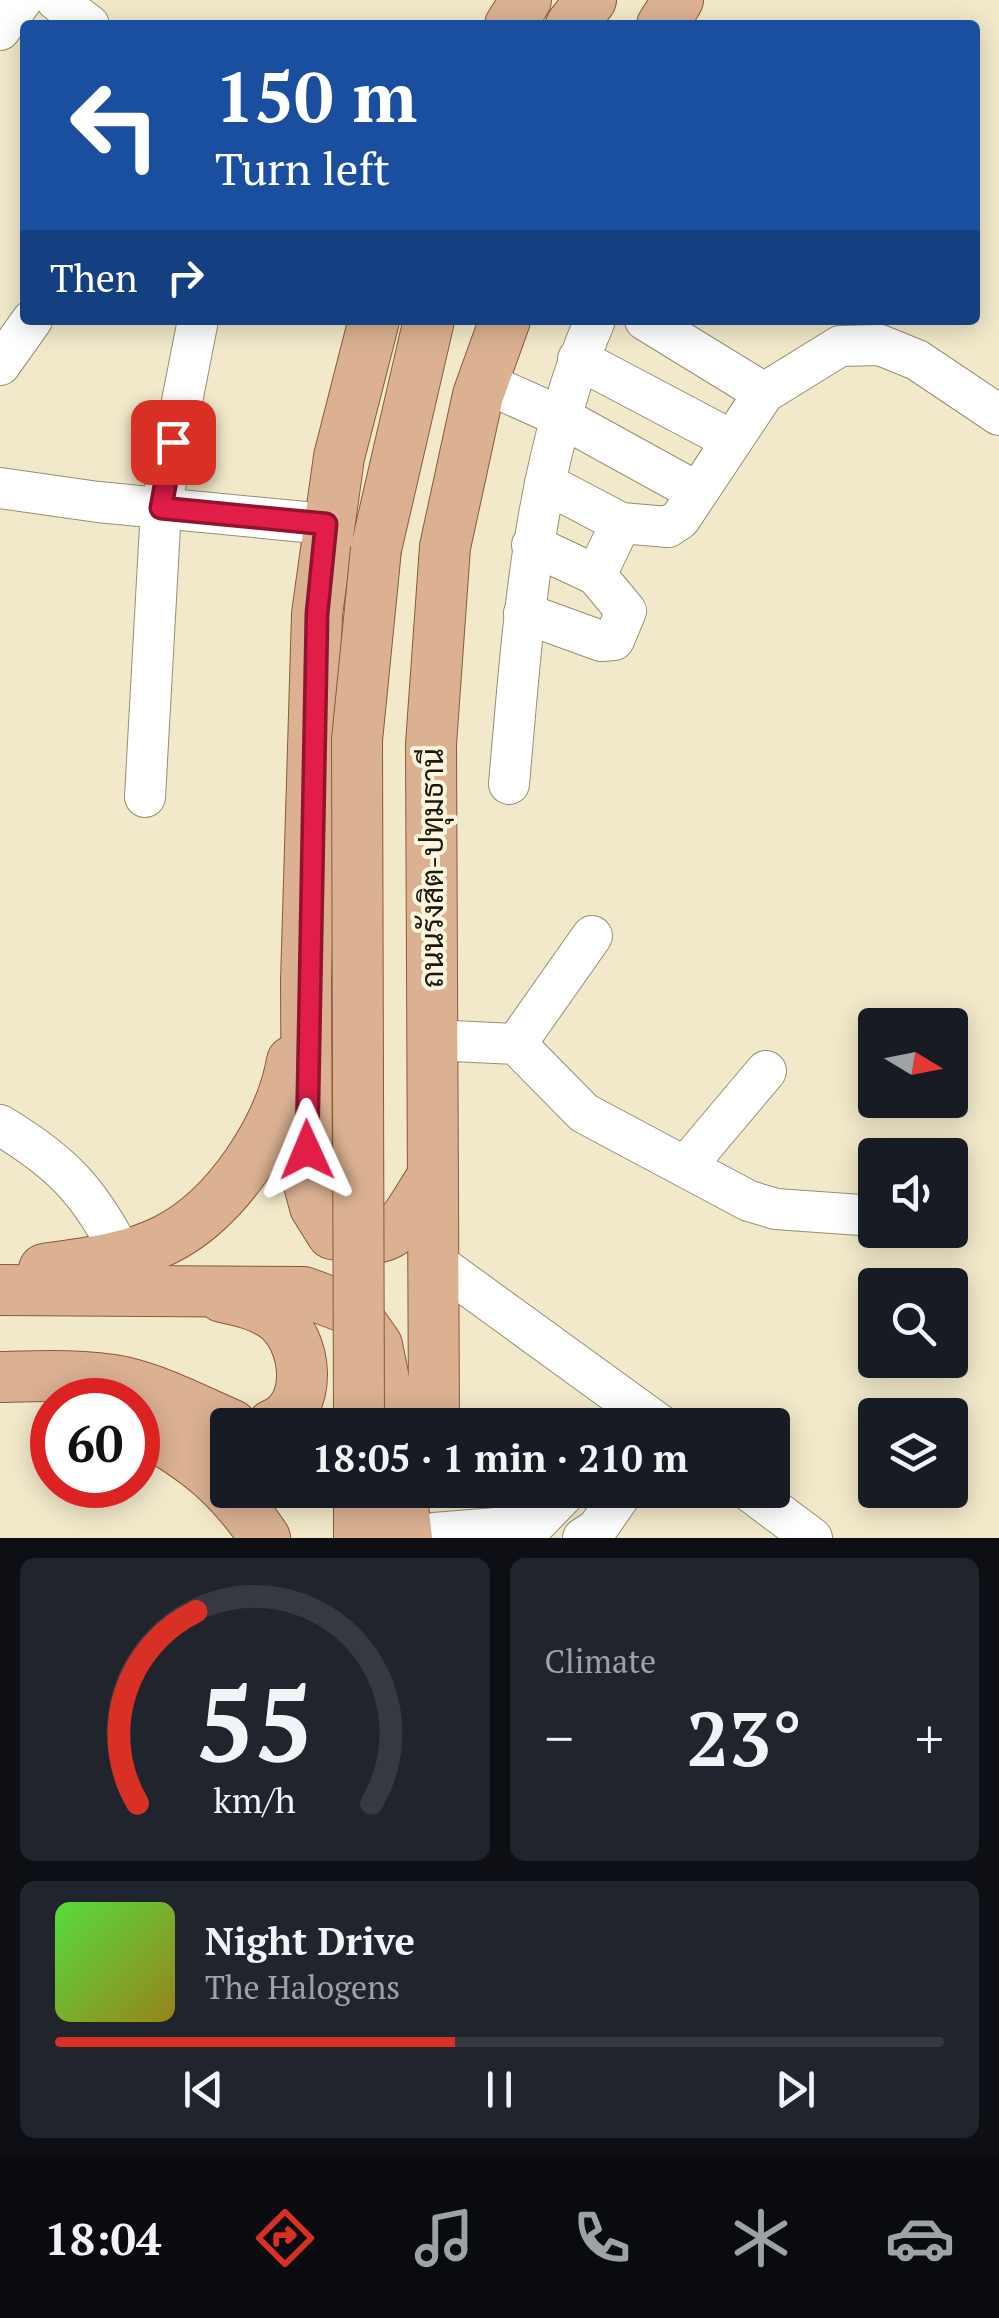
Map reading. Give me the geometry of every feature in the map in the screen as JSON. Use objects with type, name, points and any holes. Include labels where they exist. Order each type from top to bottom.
[{"type":"main road","points":[[373,325],[326,524],[317,614],[306,981],[307,1177],[315,1207],[332,1234],[366,1242],[396,1232],[432,1176]]},
{"type":"main road","points":[[358,1408],[357,740],[376,549],[428,325]]},
{"type":"main road","name":"ถนนรังสิต-ปทุมธานี","points":[[434,1408],[431,744],[446,547],[483,382],[504,325]]},
{"type":"main road","points":[[128,1275],[213,1203],[276,1117],[289,1075],[306,981]]},
{"type":"main road","points":[[0,1276],[128,1275],[185,1288],[304,1292],[352,1310],[377,1346],[390,1408]]},
{"type":"main road","points":[[0,1290],[128,1275],[247,1302],[277,1318],[295,1340],[303,1365],[299,1397],[291,1408]]},
{"type":"main road","points":[[0,1377],[86,1377],[123,1382],[158,1392],[210,1415]]},
{"type":"main road","points":[[0,1390],[30,1395]]},
{"type":"main road","points":[[160,1438],[195,1457],[248,1513],[264,1538]]},
{"type":"main road","points":[[359,1508],[359,1538]]},
{"type":"street","points":[[0,30],[22,0]]},
{"type":"street","points":[[56,0],[82,20]]},
{"type":"street","points":[[0,365],[28,325]]},
{"type":"street","points":[[145,798],[161,508],[197,325]]},
{"type":"street","points":[[509,784],[532,545],[559,416],[594,325]]},
{"type":"street","points":[[653,325],[764,394]]},
{"type":"street","points":[[545,483],[621,523],[668,527],[680,519],[764,394],[840,346],[856,342],[880,345],[917,360],[999,415]]},
{"type":"street","points":[[578,360],[731,440]]},
{"type":"street","points":[[483,382],[559,416],[697,492]]},
{"type":"street","points":[[0,488],[326,524]]},
{"type":"street","points":[[596,575],[621,523]]},
{"type":"street","points":[[524,613],[602,642],[614,640],[626,611],[596,575],[532,545]]},
{"type":"street","points":[[516,1044],[592,936]]},
{"type":"street","points":[[432,1040],[516,1044],[584,1113],[749,1201],[776,1208],[858,1215]]},
{"type":"street","points":[[686,1166],[766,1070]]},
{"type":"street","points":[[0,1125],[39,1149],[73,1177],[96,1204],[128,1275]]},
{"type":"street","points":[[434,1261],[637,1408]]},
{"type":"street","points":[[427,1525],[547,1532],[559,1508]]},
{"type":"street","points":[[583,1538],[596,1529],[611,1508]]},
{"type":"street","points":[[772,1508],[812,1538]]},
{"type":"route","points":[[173,442],[161,508],[326,524],[317,614],[306,981],[307,1150]]}]
